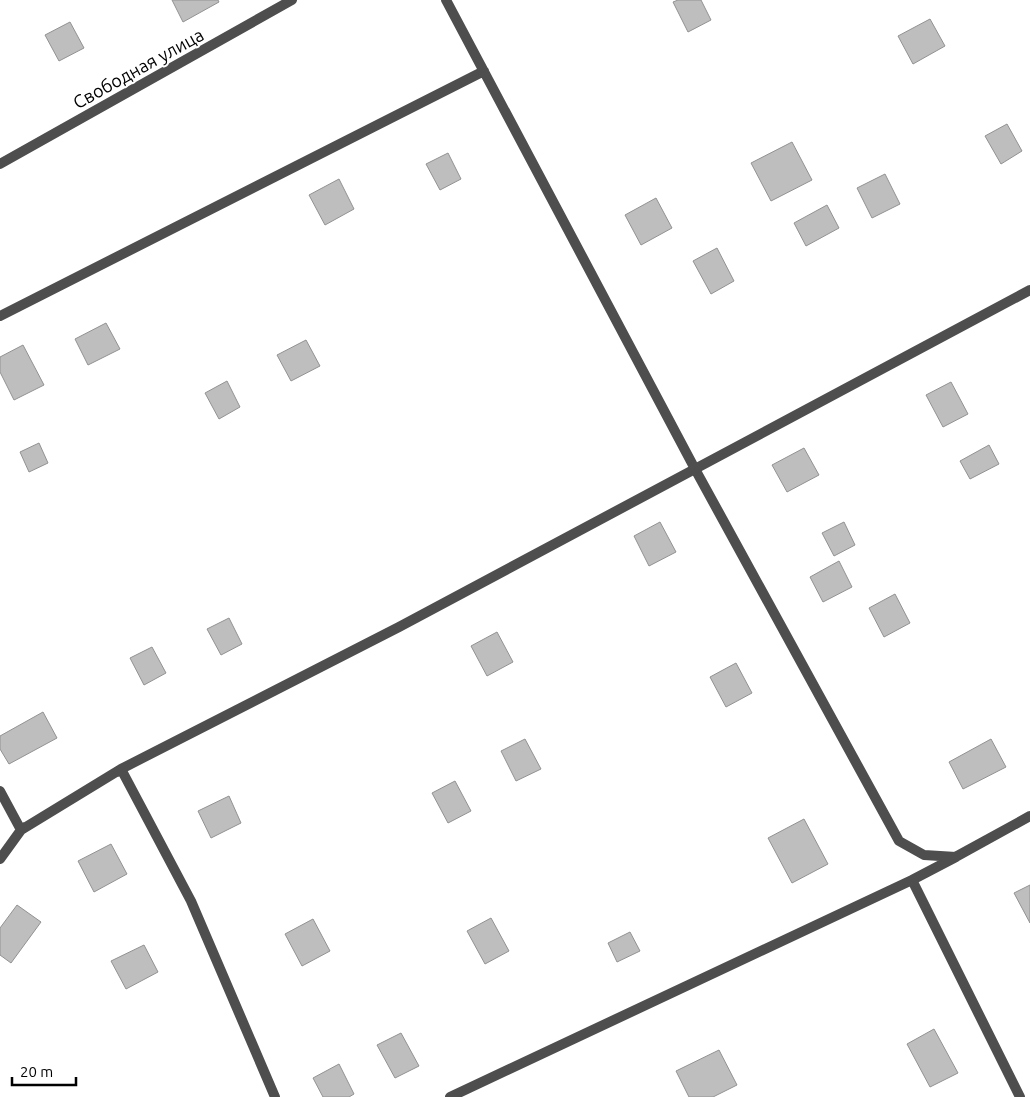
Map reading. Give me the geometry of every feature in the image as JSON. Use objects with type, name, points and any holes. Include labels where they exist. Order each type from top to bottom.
[{"type":"street","name":"Свободная улица","points":[[0,164],[292,0]]},
{"type":"street","points":[[446,0],[696,469],[899,841],[924,855],[956,857]]},
{"type":"street","points":[[0,316],[484,72]]},
{"type":"street","points":[[0,859],[21,830],[121,769],[399,626],[1030,290]]},
{"type":"street","points":[[121,769],[191,901],[275,1097]]},
{"type":"street","points":[[0,791],[21,830]]},
{"type":"street","points":[[450,1097],[912,880],[1030,816]]},
{"type":"street","points":[[912,880],[1020,1097]]},
{"type":"building","points":[[172,0],[218,0],[219,2],[183,22]]},
{"type":"building","points":[[678,0],[701,0],[711,20],[688,32],[673,2]]},
{"type":"building","points":[[930,19],[945,46],[913,64],[898,36]]},
{"type":"building","points":[[70,22],[84,48],[59,61],[45,35]]},
{"type":"building","points":[[1007,124],[1022,151],[1001,164],[985,136]]},
{"type":"building","points":[[792,142],[812,180],[771,201],[751,163]]},
{"type":"building","points":[[448,153],[461,179],[440,190],[426,164]]},
{"type":"building","points":[[885,174],[900,204],[872,218],[857,188]]},
{"type":"building","points":[[339,179],[354,209],[325,225],[309,195]]},
{"type":"building","points":[[656,198],[672,228],[641,245],[625,215]]},
{"type":"building","points":[[827,205],[839,228],[806,246],[794,223]]},
{"type":"building","points":[[717,248],[734,281],[711,294],[693,261]]},
{"type":"building","points":[[106,323],[120,349],[88,365],[75,339]]},
{"type":"building","points":[[306,340],[320,366],[291,381],[277,355]]},
{"type":"building","points":[[23,345],[44,385],[14,400],[0,372],[0,357]]},
{"type":"building","points":[[227,381],[240,407],[219,419],[205,393]]},
{"type":"building","points":[[951,382],[968,414],[943,427],[926,395]]},
{"type":"building","points":[[39,443],[48,463],[29,472],[20,452]]},
{"type":"building","points":[[989,445],[999,464],[970,479],[960,461]]},
{"type":"building","points":[[804,448],[819,475],[787,492],[772,465]]},
{"type":"building","points":[[660,522],[676,552],[649,566],[634,536]]},
{"type":"building","points":[[844,522],[855,545],[834,556],[822,533]]},
{"type":"building","points":[[839,561],[852,587],[823,602],[810,577]]},
{"type":"building","points":[[895,594],[910,623],[884,637],[869,608]]},
{"type":"building","points":[[229,618],[242,644],[221,655],[207,629]]},
{"type":"building","points":[[497,632],[513,662],[487,676],[471,646]]},
{"type":"building","points":[[152,647],[166,673],[144,685],[130,658]]},
{"type":"building","points":[[736,663],[752,693],[726,707],[710,677]]},
{"type":"building","points":[[43,712],[57,738],[9,764],[0,749],[0,736]]},
{"type":"building","points":[[525,739],[541,769],[516,781],[501,751]]},
{"type":"building","points":[[991,739],[1006,767],[963,789],[949,762]]},
{"type":"building","points":[[455,781],[471,811],[448,823],[432,793]]},
{"type":"building","points":[[229,796],[241,823],[211,838],[198,811]]},
{"type":"building","points":[[804,819],[828,864],[792,883],[768,838]]},
{"type":"building","points":[[111,844],[127,874],[94,892],[78,861]]},
{"type":"building","points":[[1030,885],[1030,923],[1014,893]]},
{"type":"building","points":[[17,905],[41,922],[11,963],[0,955],[0,928]]},
{"type":"building","points":[[491,918],[509,951],[485,964],[467,931]]},
{"type":"building","points":[[313,919],[330,951],[302,966],[285,934]]},
{"type":"building","points":[[630,932],[640,951],[617,962],[608,943]]},
{"type":"building","points":[[144,945],[158,972],[126,989],[111,961]]},
{"type":"building","points":[[934,1029],[958,1073],[930,1087],[907,1044]]},
{"type":"building","points":[[401,1033],[419,1066],[395,1078],[377,1045]]},
{"type":"building","points":[[719,1050],[737,1085],[713,1097],[689,1097],[676,1071]]},
{"type":"building","points":[[339,1064],[354,1094],[349,1097],[323,1097],[313,1078]]}]
